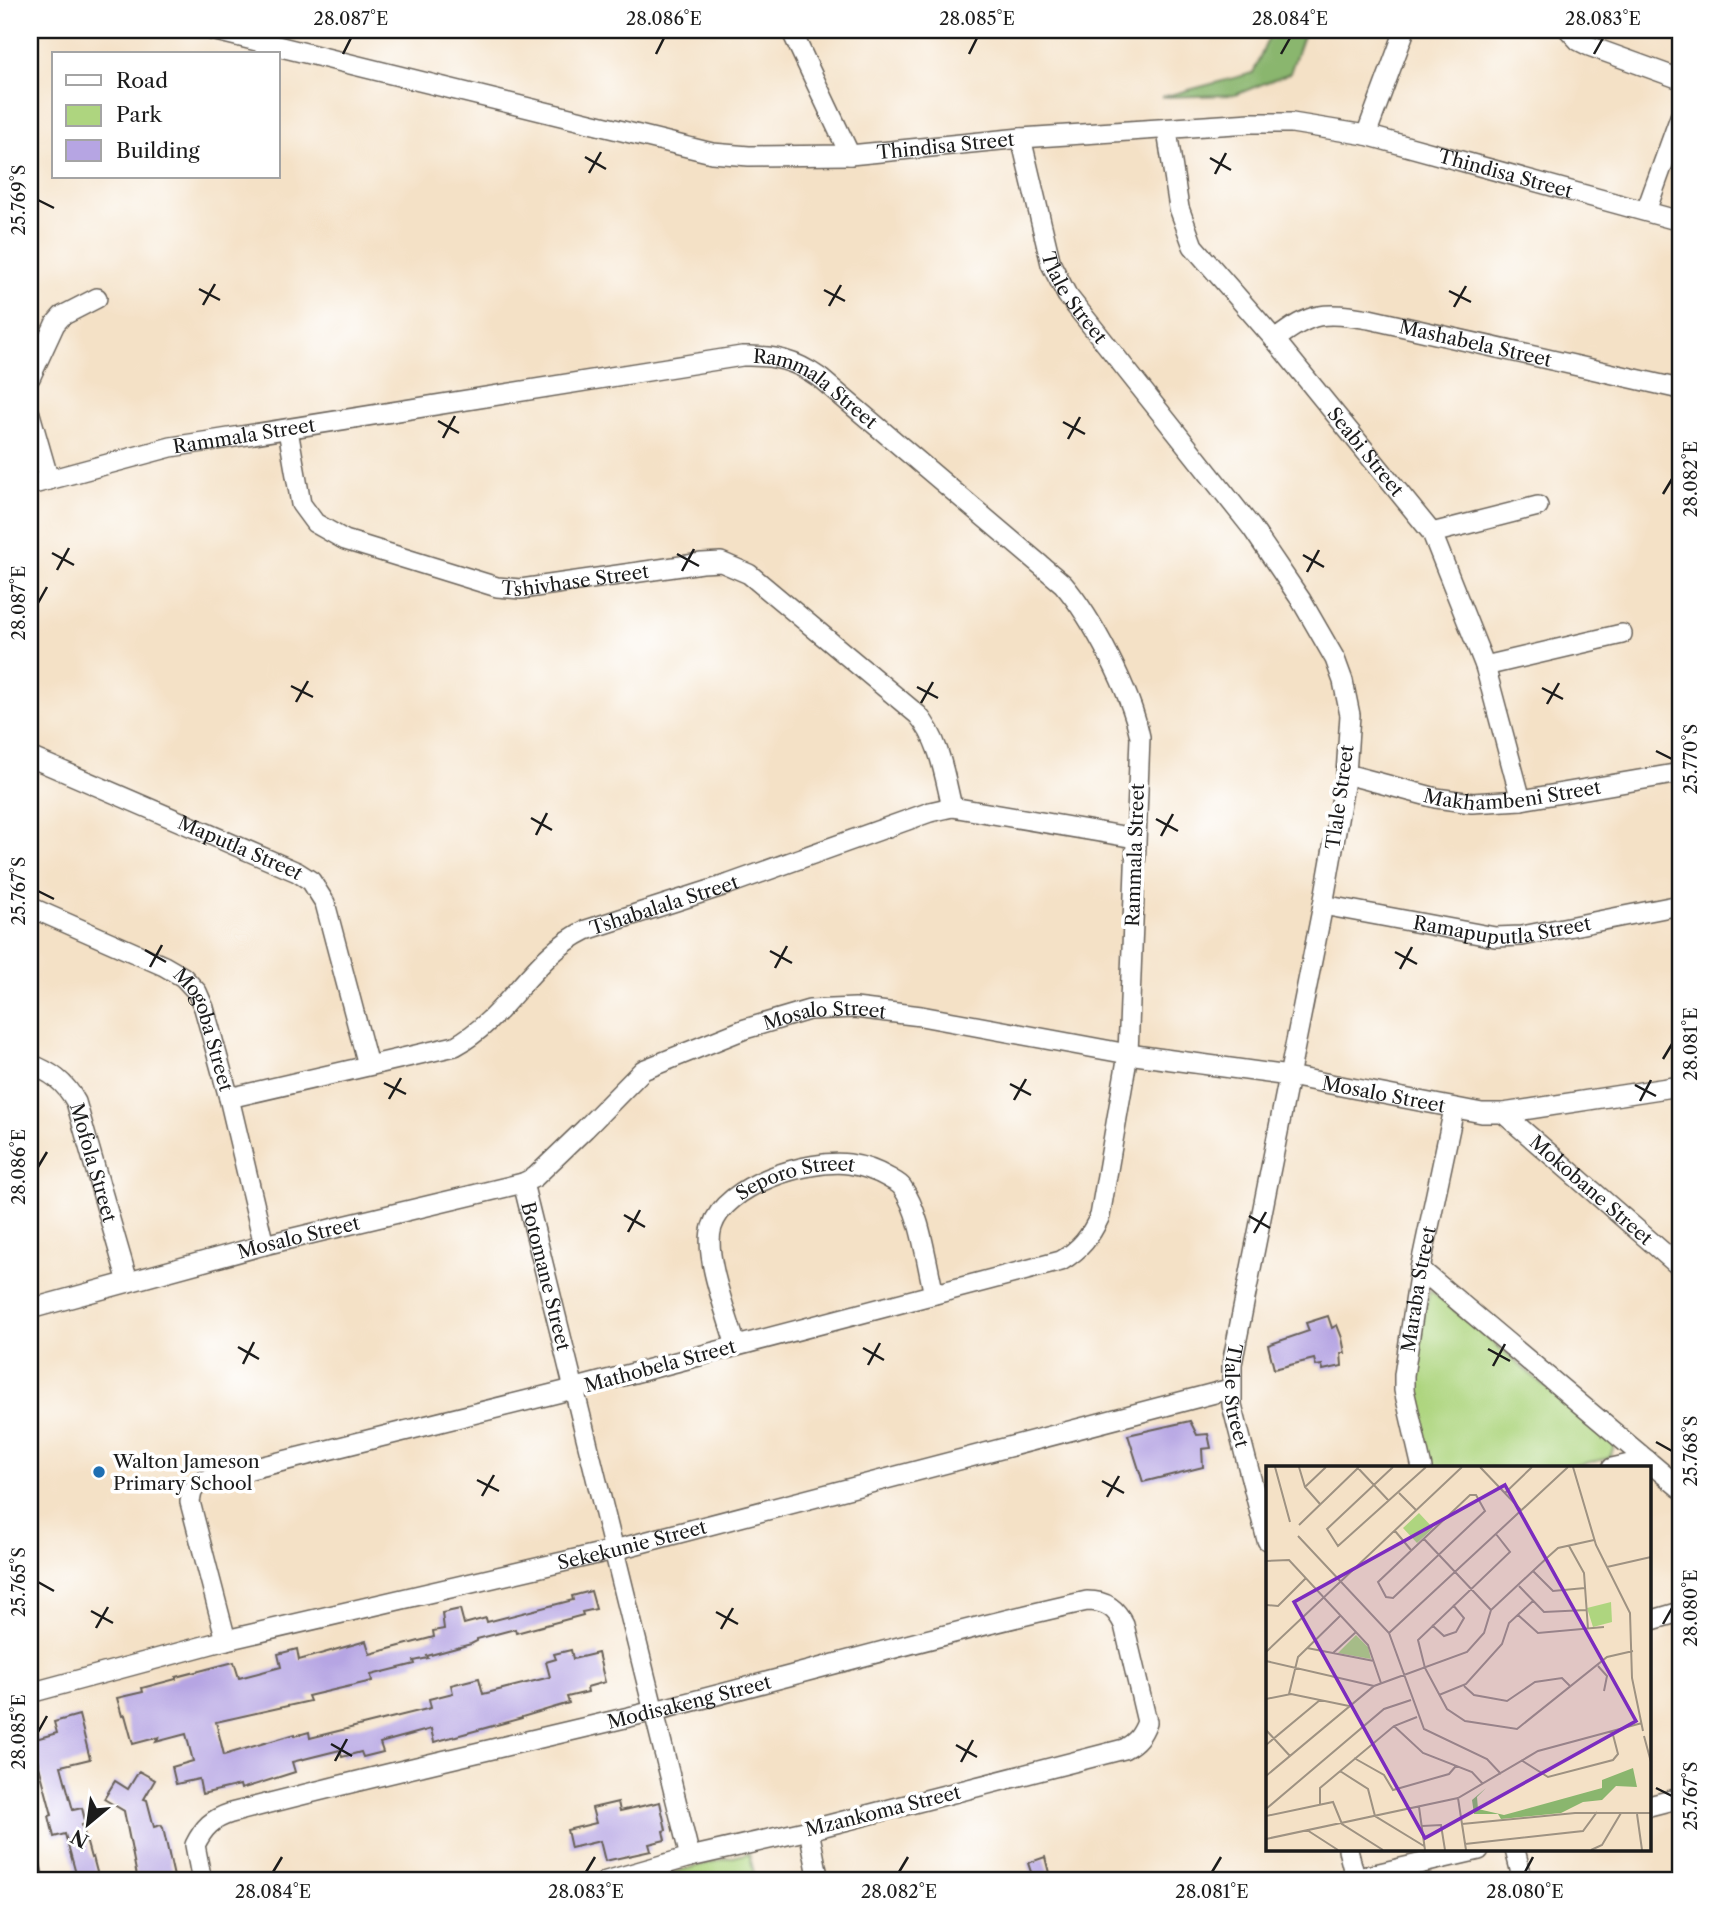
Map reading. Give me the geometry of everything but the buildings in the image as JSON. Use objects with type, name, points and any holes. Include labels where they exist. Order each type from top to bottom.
[{"type":"street","name":"Thindisa Street","points":[[212,30],[712,153],[749,156],[850,155],[1021,138],[1292,123],[1366,135],[1680,221]]},
{"type":"street","points":[[791,30],[850,155]]},
{"type":"street","points":[[1366,135],[1405,30]]},
{"type":"street","points":[[1569,30],[1578,41],[1589,46],[1680,79]]},
{"type":"street","points":[[1646,211],[1680,117]]},
{"type":"street","name":"Seabi Street","points":[[1167,131],[1178,208],[1193,246],[1275,340],[1432,533],[1485,666],[1521,800]]},
{"type":"street","name":"Tlale Street","points":[[1021,138],[1056,277],[1067,295],[1252,528],[1301,600],[1335,659],[1350,715],[1346,774],[1323,905],[1232,1364],[1232,1405],[1266,1536]]},
{"type":"street","points":[[30,378],[55,324],[62,316],[97,298]]},
{"type":"street","name":"Mashabela Street","points":[[1275,340],[1297,323],[1320,314],[1342,315],[1680,389]]},
{"type":"street","name":"Rammala Street","points":[[39,482],[171,447],[742,355],[766,355],[791,360],[804,367],[1063,584],[1082,608],[1137,722],[1140,757],[1128,1054]]},
{"type":"street","points":[[30,414],[39,482]]},
{"type":"street","name":"Tshivhase Street","points":[[288,430],[301,504],[315,523],[345,540],[485,583],[521,589],[702,563],[721,562],[735,566],[764,586],[930,728],[937,745],[951,807]]},
{"type":"street","points":[[1432,533],[1538,506]]},
{"type":"street","points":[[1485,666],[1622,634]]},
{"type":"street","name":"Maputla Street","points":[[30,757],[297,872],[310,881],[325,902],[368,1065]]},
{"type":"street","name":"Makhambeni Street","points":[[1346,774],[1436,798],[1472,803],[1521,800],[1680,773]]},
{"type":"street","name":"Tshabalala Street","points":[[229,1098],[442,1050],[466,1040],[480,1029],[556,950],[570,938],[586,930],[729,884],[901,821],[951,807],[1135,838]]},
{"type":"street","name":"Ramapuputla Street","points":[[1323,905],[1495,937],[1522,936],[1680,905]]},
{"type":"street","name":"Mogoba Street","points":[[30,906],[164,966],[183,977],[197,992],[229,1098],[264,1245]]},
{"type":"street","name":"Mosalo Street","points":[[30,1309],[264,1245],[523,1184],[535,1177],[643,1070],[745,1029],[809,1010],[855,1008],[921,1016],[1128,1054],[1289,1076],[1454,1109],[1503,1114],[1680,1086]]},
{"type":"street","name":"Mathobela Street","points":[[226,1640],[190,1502],[192,1492],[200,1482],[573,1389],[1061,1261],[1078,1251],[1091,1236],[1100,1216],[1128,1054]]},
{"type":"street","name":"Mofola Street","points":[[30,1064],[57,1077],[69,1088],[76,1102],[128,1282]]},
{"type":"street","name":"Maraba Street","points":[[1422,1466],[1404,1390],[1404,1375],[1420,1269],[1454,1109]]},
{"type":"street","name":"Mokobane Street","points":[[1503,1114],[1680,1267]]},
{"type":"street","name":"Seporo Street","points":[[736,1346],[709,1252],[711,1228],[720,1210],[735,1195],[766,1180],[811,1166],[848,1164],[878,1172],[901,1185],[915,1212],[934,1294]]},
{"type":"street","name":"Botomane Street","points":[[523,1184],[690,1857]]},
{"type":"street","points":[[1420,1269],[1680,1488]]},
{"type":"street","name":"Sekekunie Street","points":[[30,1693],[226,1640],[614,1550],[1230,1389]]},
{"type":"street","points":[[1621,1466],[1647,1460]]},
{"type":"street","name":"Modisakeng Street","points":[[202,1881],[195,1845],[208,1824],[218,1817],[352,1781],[655,1710],[996,1621],[1087,1601],[1098,1601],[1111,1606],[1125,1625],[1147,1722]]},
{"type":"street","points":[[1650,1621],[1680,1612]]},
{"type":"street","name":"Mzankoma Street","points":[[606,1881],[690,1857],[809,1830],[1124,1749],[1135,1743],[1143,1734],[1147,1722]]},
{"type":"street","points":[[1650,1806],[1680,1798]]},
{"type":"street","points":[[809,1830],[819,1881]]},
{"type":"street","points":[[1348,1852],[1352,1880],[1471,1852]]},
{"type":"street","points":[[1516,1852],[1523,1881]]},
{"type":"street","points":[[30,1865],[34,1881]]},
{"type":"green space","points":[[1272,30],[1305,30],[1290,73],[1235,95],[1162,97],[1253,73]]},
{"type":"green space","points":[[1430,1290],[1615,1445],[1609,1458],[1571,1466],[1432,1466],[1409,1375]]},
{"type":"green space","points":[[749,1853],[756,1881],[639,1881]]},
{"type":"place","name":"Walton Jameson Primary School","points":[[99,1472]]}]
